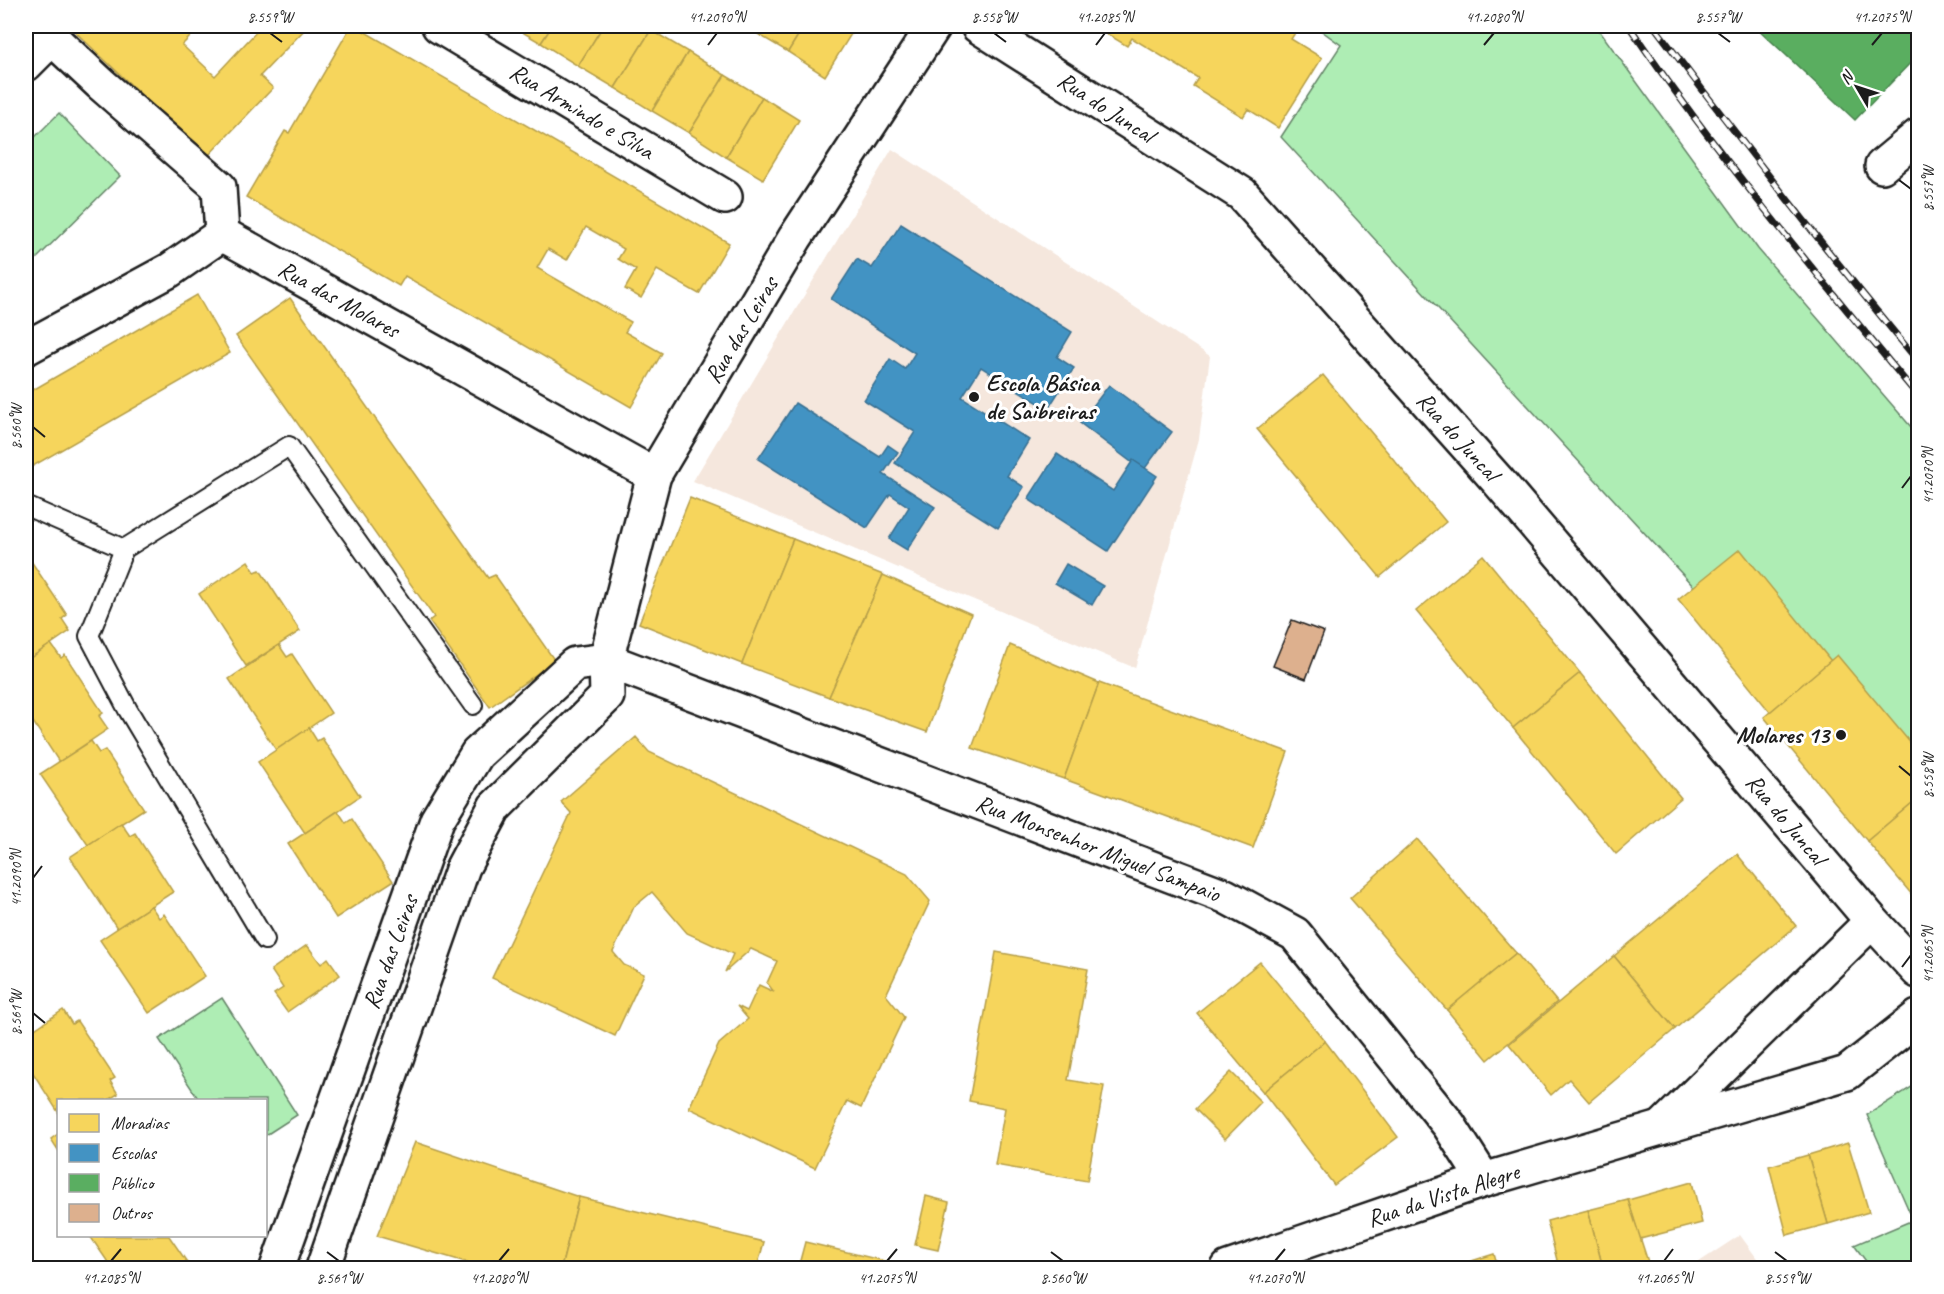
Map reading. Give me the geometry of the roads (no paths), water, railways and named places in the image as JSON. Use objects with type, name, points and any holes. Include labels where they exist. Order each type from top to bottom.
[{"type":"street","name":"Rua Armindo e Silva","points":[[439,26],[725,196]]},
{"type":"street","name":"Rua das Leiras","points":[[323,1269],[463,867],[495,807],[607,696],[606,660],[654,475],[795,238],[934,26]]},
{"type":"street","name":"Rua do Juncal","points":[[978,26],[1242,194],[1499,482],[1872,921],[1918,971]]},
{"type":"street","points":[[26,64],[46,32],[101,84],[219,187],[222,234],[170,270],[26,348]]},
{"type":"street","points":[[1882,166],[1918,136]]},
{"type":"street","name":"Rua das Molares","points":[[222,234],[654,475]]},
{"type":"street","name":"Rua das Leiras","points":[[277,1269],[437,820],[477,754],[575,664],[606,660]]},
{"type":"street","name":"Rua Monsenhor Miguel Sampaio","points":[[606,660],[1225,896],[1295,934],[1449,1125],[1484,1180]]},
{"type":"street","points":[[460,783],[495,807]]},
{"type":"street","points":[[1660,1128],[1872,921]]},
{"type":"street","name":"Rua da Vista Alegre","points":[[1228,1269],[1484,1180],[1847,1073],[1918,1017]]},
{"type":"street","points":[[328,1125],[369,1139]]},
{"type":"lane","points":[[265,940],[128,710],[89,636],[124,549],[289,446],[473,705]]},
{"type":"lane","points":[[26,506],[124,549]]},
{"type":"railway","points":[[1629,26],[1733,168],[1918,396]]},
{"type":"railway","points":[[1654,26],[1850,279],[1918,361]]},
{"type":"place","name":"Escola Básica de Saibreiras","points":[[974,397]]},
{"type":"place","name":"Molares 13","points":[[1841,735]]}]
